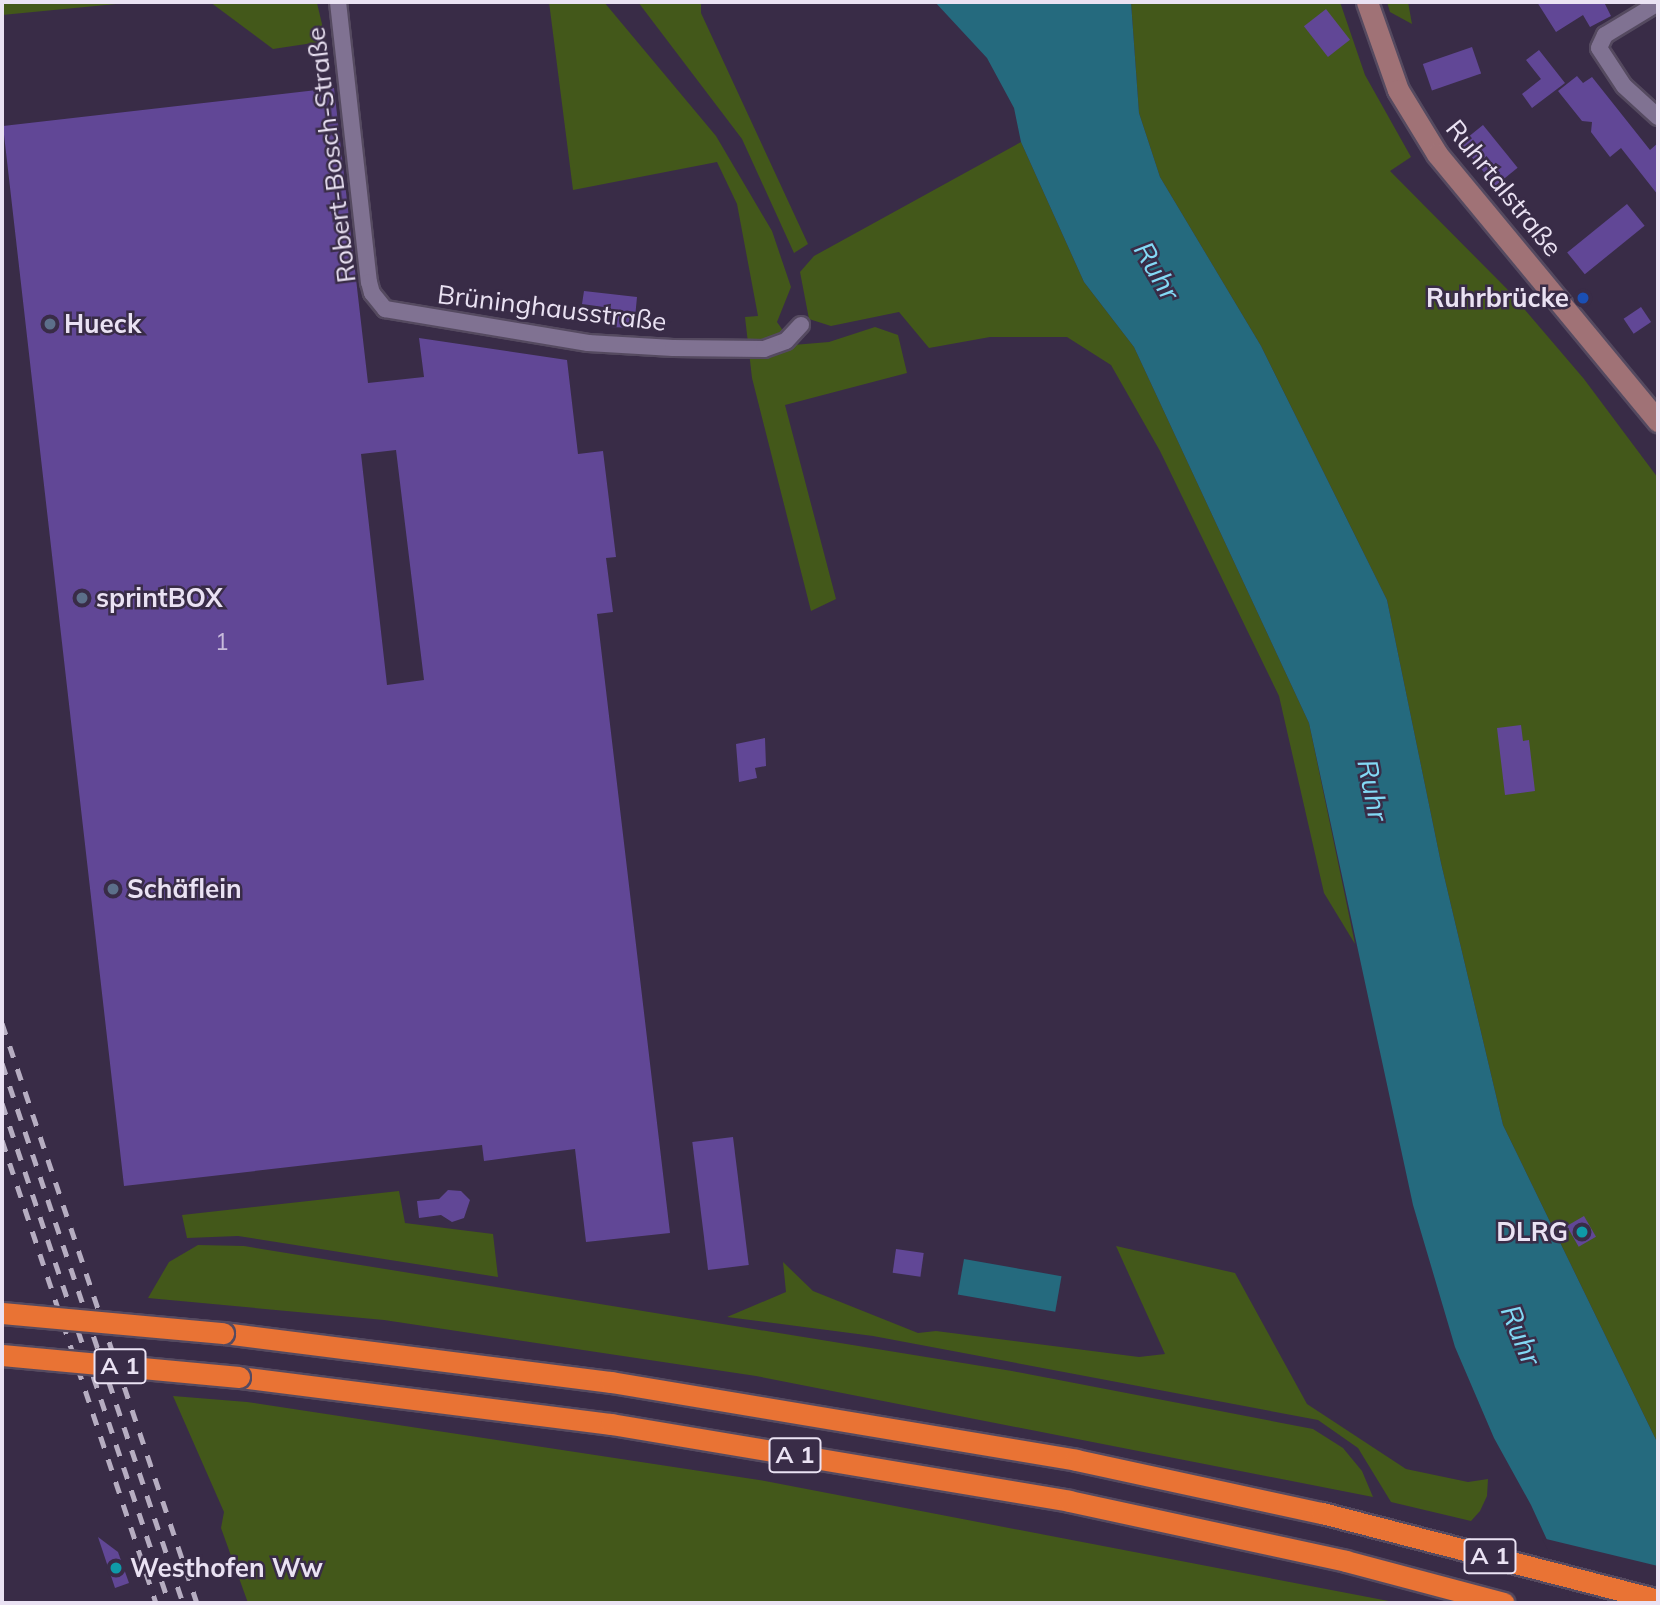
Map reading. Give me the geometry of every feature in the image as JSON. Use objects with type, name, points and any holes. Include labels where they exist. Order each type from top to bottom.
[{"type":"highway","name":"A 1","points":[[2,1313],[223,1333],[611,1382],[1076,1460],[1322,1513],[1658,1600]]},
{"type":"highway","name":"A 1","points":[[2,1355],[239,1377],[611,1424],[1069,1501],[1346,1561],[1504,1603]]},
{"type":"main road","name":"Ruhrtalstraße","points":[[1367,2],[1398,90],[1437,155],[1658,421]]},
{"type":"street","name":"Robert-Bosch-Straße","points":[[338,2],[369,282],[376,301]]},
{"type":"street","points":[[1658,3],[1605,35],[1599,48],[1624,86],[1658,117]]},
{"type":"street","name":"Brüninghausstraße","points":[[376,301],[399,313],[607,345],[764,349],[786,341],[801,325]]},
{"type":"green space","points":[[2,2],[137,2],[2,15]]},
{"type":"green space","points":[[210,2],[317,3],[326,41],[273,49]]},
{"type":"green space","points":[[549,2],[604,2],[716,136],[772,231],[791,287],[777,322],[793,345],[829,342],[875,327],[898,335],[907,373],[785,405],[836,599],[811,611],[752,378],[745,317],[758,316],[737,204],[717,162],[573,190]]},
{"type":"green space","points":[[638,2],[701,2],[701,13],[808,244],[794,253],[742,139]]},
{"type":"green space","points":[[1131,2],[1340,2],[1365,75],[1411,157],[1390,171],[1507,289],[1584,379],[1658,478],[1658,1444],[1503,1125],[1441,863],[1387,600],[1261,346],[1160,177],[1139,113]]},
{"type":"green space","points":[[1387,2],[1408,2],[1412,24],[1390,12]]},
{"type":"green space","points":[[1021,142],[1084,282],[1134,347],[1309,723],[1355,944],[1324,893],[1279,696],[1160,451],[1111,365],[1067,337],[990,337],[929,348],[899,312],[831,326],[809,319],[800,272],[814,256]]},
{"type":"green space","points":[[399,1191],[405,1223],[493,1234],[498,1277],[238,1236],[187,1238],[182,1215]]},
{"type":"green space","points":[[198,1245],[244,1246],[1012,1371],[1313,1429],[1343,1448],[1362,1471],[1373,1497],[756,1376],[384,1320],[148,1298],[169,1262]]},
{"type":"green space","points":[[1116,1246],[1235,1273],[1307,1404],[1406,1469],[1468,1482],[1488,1479],[1487,1496],[1480,1511],[1471,1521],[1391,1502],[1358,1448],[1318,1420],[873,1336],[727,1317],[786,1292],[783,1262],[813,1291],[918,1333],[936,1331],[1139,1357],[1165,1354]]},
{"type":"green space","points":[[173,1396],[247,1402],[765,1481],[1399,1603],[248,1603],[221,1528],[224,1512]]},
{"type":"water","name":"Ruhr","points":[[935,2],[1131,2],[1139,113],[1160,177],[1261,346],[1387,600],[1441,863],[1503,1125],[1658,1444],[1658,1603],[1576,1603],[1531,1505],[1494,1438],[1455,1347],[1413,1205],[1309,723],[1134,347],[1084,282],[1021,142],[1014,108],[987,58]]},
{"type":"water","points":[[964,1259],[1061,1276],[1055,1312],[958,1294]]},
{"type":"pier","points":[[1542,1538],[1658,1566],[1658,1603],[1572,1603]]},
{"type":"building","points":[[1537,2],[1604,2],[1611,16],[1590,27],[1583,15],[1556,32]]},
{"type":"building","points":[[1326,9],[1350,40],[1328,57],[1304,26]]},
{"type":"building","points":[[1472,47],[1481,73],[1432,90],[1423,64]]},
{"type":"building","points":[[1539,50],[1565,83],[1532,108],[1522,94],[1541,79],[1526,60]]},
{"type":"building","points":[[1577,76],[1583,83],[1592,77],[1650,150],[1658,143],[1658,195],[1621,148],[1610,157],[1591,132],[1592,122],[1582,121],[1558,91]]},
{"type":"building","points":[[334,88],[368,383],[424,377],[419,338],[567,360],[578,454],[603,451],[616,557],[606,558],[613,612],[597,614],[670,1233],[586,1242],[575,1149],[484,1161],[482,1145],[124,1186],[3,126]],"holes":[[[396,450],[424,680],[387,685],[361,454]]]},
{"type":"building","points":[[1483,125],[1518,168],[1495,186],[1460,143]]},
{"type":"building","points":[[1627,204],[1645,226],[1585,274],[1567,252]]},
{"type":"building","points":[[584,291],[637,297],[634,328],[610,327],[611,308],[582,304]]},
{"type":"building","points":[[1641,307],[1651,322],[1634,334],[1624,319]]},
{"type":"building","points":[[1521,725],[1523,741],[1529,740],[1535,791],[1505,795],[1497,728]]},
{"type":"building","points":[[765,738],[766,766],[755,768],[757,778],[739,782],[736,744]]},
{"type":"building","points":[[733,1137],[749,1265],[708,1270],[692,1142]]},
{"type":"building","points":[[448,1190],[461,1191],[470,1200],[464,1218],[452,1222],[441,1215],[419,1218],[417,1201],[439,1199]]},
{"type":"building","name":"DLRG","points":[[1584,1216],[1596,1237],[1579,1247],[1567,1226]]},
{"type":"building","points":[[896,1249],[924,1253],[920,1277],[893,1273]]},
{"type":"building","name":"Westhofen Ww","points":[[98,1537],[118,1552],[129,1583],[115,1588]]},
{"type":"railway","points":[[2,1023],[197,1603]]},
{"type":"railway","points":[[2,1063],[183,1603]]},
{"type":"railway","points":[[2,1103],[169,1603]]},
{"type":"railway","points":[[2,1140],[156,1603]]},
{"type":"place","name":"Ruhrbrücke","points":[[1583,298]]},
{"type":"place","name":"Hueck","points":[[50,324]]},
{"type":"place","name":"sprintBOX","points":[[82,598]]},
{"type":"place","name":"Schäflein","points":[[113,889]]},
{"type":"place","name":"DLRG","points":[[1582,1232]]},
{"type":"place","name":"Westhofen Ww","points":[[116,1568]]}]
